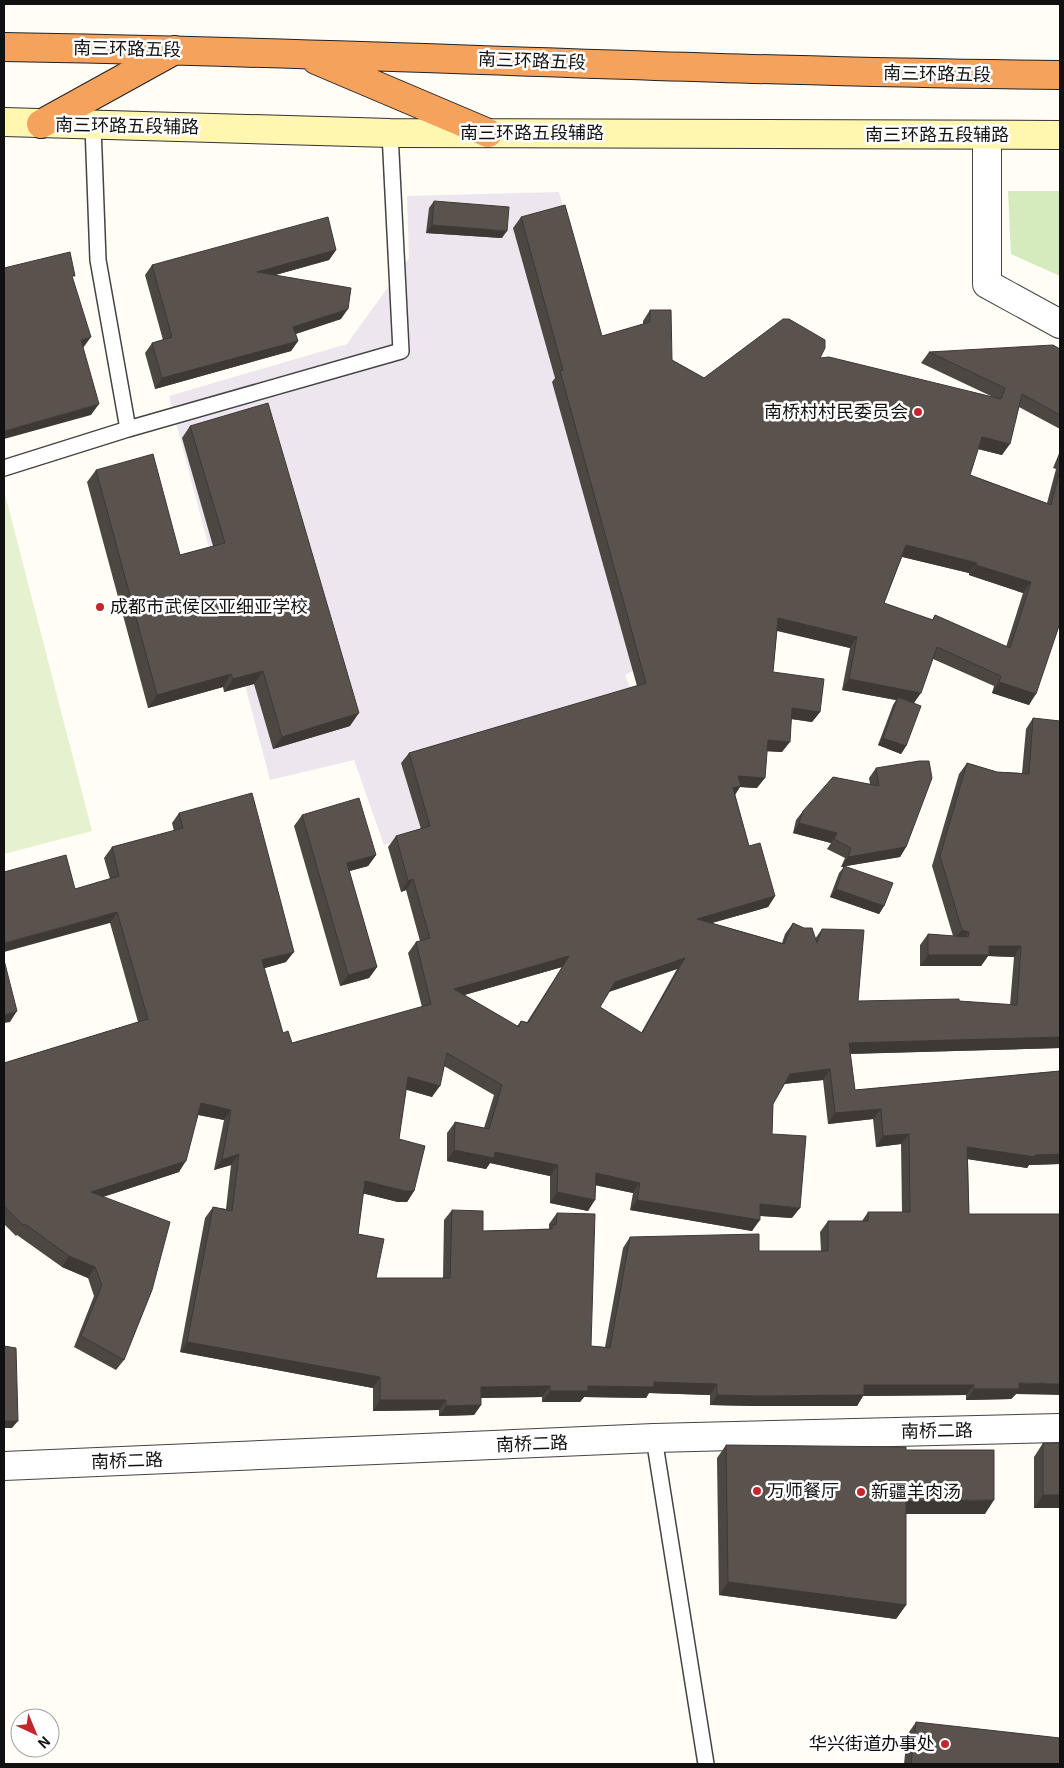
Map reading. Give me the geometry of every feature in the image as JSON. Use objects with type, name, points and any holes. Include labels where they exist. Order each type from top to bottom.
[{"type":"highway","name":"南三环路五段","points":[[4,47],[176,49],[896,74],[1060,75]]},
{"type":"highway","points":[[41,124],[176,49]]},
{"type":"highway","points":[[301,54],[488,133]]},
{"type":"main road","name":"南三环路五段辅路","points":[[4,122],[390,133],[1060,135]]},
{"type":"street","points":[[987,135],[987,284],[1060,324]]},
{"type":"street","name":"南桥二路","points":[[4,1466],[654,1438],[1060,1428]]},
{"type":"lane","points":[[93,126],[98,260],[128,429]]},
{"type":"lane","points":[[4,468],[128,429],[401,351],[390,133]]},
{"type":"lane","points":[[654,1438],[706,1764]]},
{"type":"shaded area","points":[[559,192],[689,643],[625,675],[657,758],[384,845],[354,760],[270,780],[169,396],[347,344],[409,258],[407,196]]},
{"type":"green space","points":[[1008,191],[1060,191],[1060,276],[1011,254]]},
{"type":"green space","points":[[4,495],[92,831],[4,854]]},
{"type":"building","points":[[434,201],[509,207],[507,231],[432,225]]},
{"type":"building","points":[[565,205],[602,336],[650,322],[650,310],[671,310],[672,360],[704,378],[783,319],[789,319],[825,340],[825,348],[820,358],[829,357],[1001,399],[1005,388],[929,352],[1053,345],[1060,349],[1060,415],[1022,394],[1010,444],[982,437],[970,475],[1051,505],[1060,470],[1060,623],[1036,694],[999,682],[1001,676],[937,647],[921,693],[849,679],[857,637],[778,618],[773,672],[824,679],[820,712],[792,708],[790,742],[768,740],[765,778],[738,776],[741,786],[733,788],[749,846],[760,843],[775,896],[697,919],[784,944],[793,923],[804,928],[812,928],[817,943],[822,929],[864,930],[858,1001],[959,999],[959,1001],[1017,1005],[1021,946],[989,946],[989,955],[928,955],[928,934],[968,937],[969,932],[962,930],[940,856],[967,763],[997,772],[1029,774],[1033,718],[1060,721],[1060,1037],[849,1043],[855,1090],[1060,1071],[1060,1154],[1035,1155],[1035,1157],[967,1147],[969,1214],[1060,1214],[1060,1384],[1019,1383],[1019,1389],[974,1389],[974,1385],[864,1385],[864,1395],[763,1396],[717,1395],[717,1384],[654,1382],[654,1387],[588,1386],[588,1391],[550,1391],[550,1386],[481,1387],[481,1405],[446,1406],[446,1400],[380,1400],[380,1377],[187,1342],[213,1207],[232,1211],[239,1154],[222,1160],[231,1110],[201,1103],[186,1161],[91,1192],[170,1222],[152,1290],[124,1360],[81,1336],[102,1285],[95,1267],[69,1256],[25,1224],[23,1225],[4,1206],[4,1063],[148,1019],[117,912],[4,943],[4,872],[66,855],[75,889],[119,876],[112,847],[183,828],[179,813],[252,793],[294,952],[262,960],[283,1033],[288,1031],[292,1043],[431,1004],[416,942],[430,938],[413,879],[408,881],[396,836],[430,826],[409,753],[646,683],[560,371],[563,370],[521,217]],"holes":[[[906,545],[977,563],[976,565],[1031,582],[1010,648],[935,615],[933,620],[884,603]],[[569,956],[528,1023],[521,1021],[519,1027],[454,989]],[[685,958],[642,1033],[600,1007],[615,982]],[[447,1053],[502,1085],[489,1129],[455,1122],[454,1150],[494,1158],[495,1152],[558,1165],[557,1192],[595,1200],[596,1173],[640,1183],[637,1200],[760,1220],[760,1204],[800,1208],[806,1136],[772,1134],[773,1104],[790,1074],[830,1069],[835,1113],[881,1109],[883,1136],[909,1134],[910,1212],[868,1212],[868,1221],[828,1221],[828,1251],[759,1251],[759,1234],[630,1237],[610,1348],[591,1346],[595,1214],[557,1213],[556,1225],[552,1225],[552,1229],[483,1231],[483,1211],[452,1210],[450,1278],[376,1278],[384,1239],[358,1234],[365,1181],[405,1191],[414,1191],[425,1146],[399,1139],[408,1077],[440,1086]]]},
{"type":"building","points":[[328,217],[336,250],[257,272],[351,288],[348,309],[293,327],[298,341],[162,378],[152,343],[172,337],[152,265]]},
{"type":"building","points":[[70,252],[75,276],[72,276],[91,337],[81,340],[99,404],[4,431],[4,268]]},
{"type":"building","points":[[268,403],[359,713],[282,737],[263,671],[233,679],[231,674],[157,695],[96,470],[153,454],[180,555],[225,543],[190,426]]},
{"type":"building","points":[[898,697],[921,706],[906,746],[883,738]]},
{"type":"building","points":[[929,761],[932,778],[906,847],[848,857],[851,848],[834,839],[837,833],[799,823],[803,811],[833,777],[879,786],[876,768]]},
{"type":"building","points":[[359,798],[376,855],[347,863],[377,967],[348,975],[302,815]]},
{"type":"building","points":[[844,866],[893,883],[884,906],[836,889]]},
{"type":"building","points":[[4,960],[17,1011],[4,1015]]},
{"type":"building","points":[[4,1346],[16,1348],[18,1421],[4,1421]]},
{"type":"building","points":[[1043,1443],[1060,1443],[1060,1495],[1043,1495]]},
{"type":"building","points":[[726,1445],[906,1447],[906,1450],[994,1450],[994,1500],[906,1501],[906,1605],[728,1582]]},
{"type":"building","points":[[916,1722],[1060,1738],[1060,1764],[911,1764]]},
{"type":"place","name":"南桥村村民委员会","points":[[918,412]]},
{"type":"place","name":"成都市武侯区亚细亚学校","points":[[100,607]]},
{"type":"place","name":"万师餐厅","points":[[757,1491]]},
{"type":"place","name":"新疆羊肉汤","points":[[861,1492]]},
{"type":"place","name":"华兴街道办事处","points":[[945,1744]]}]
